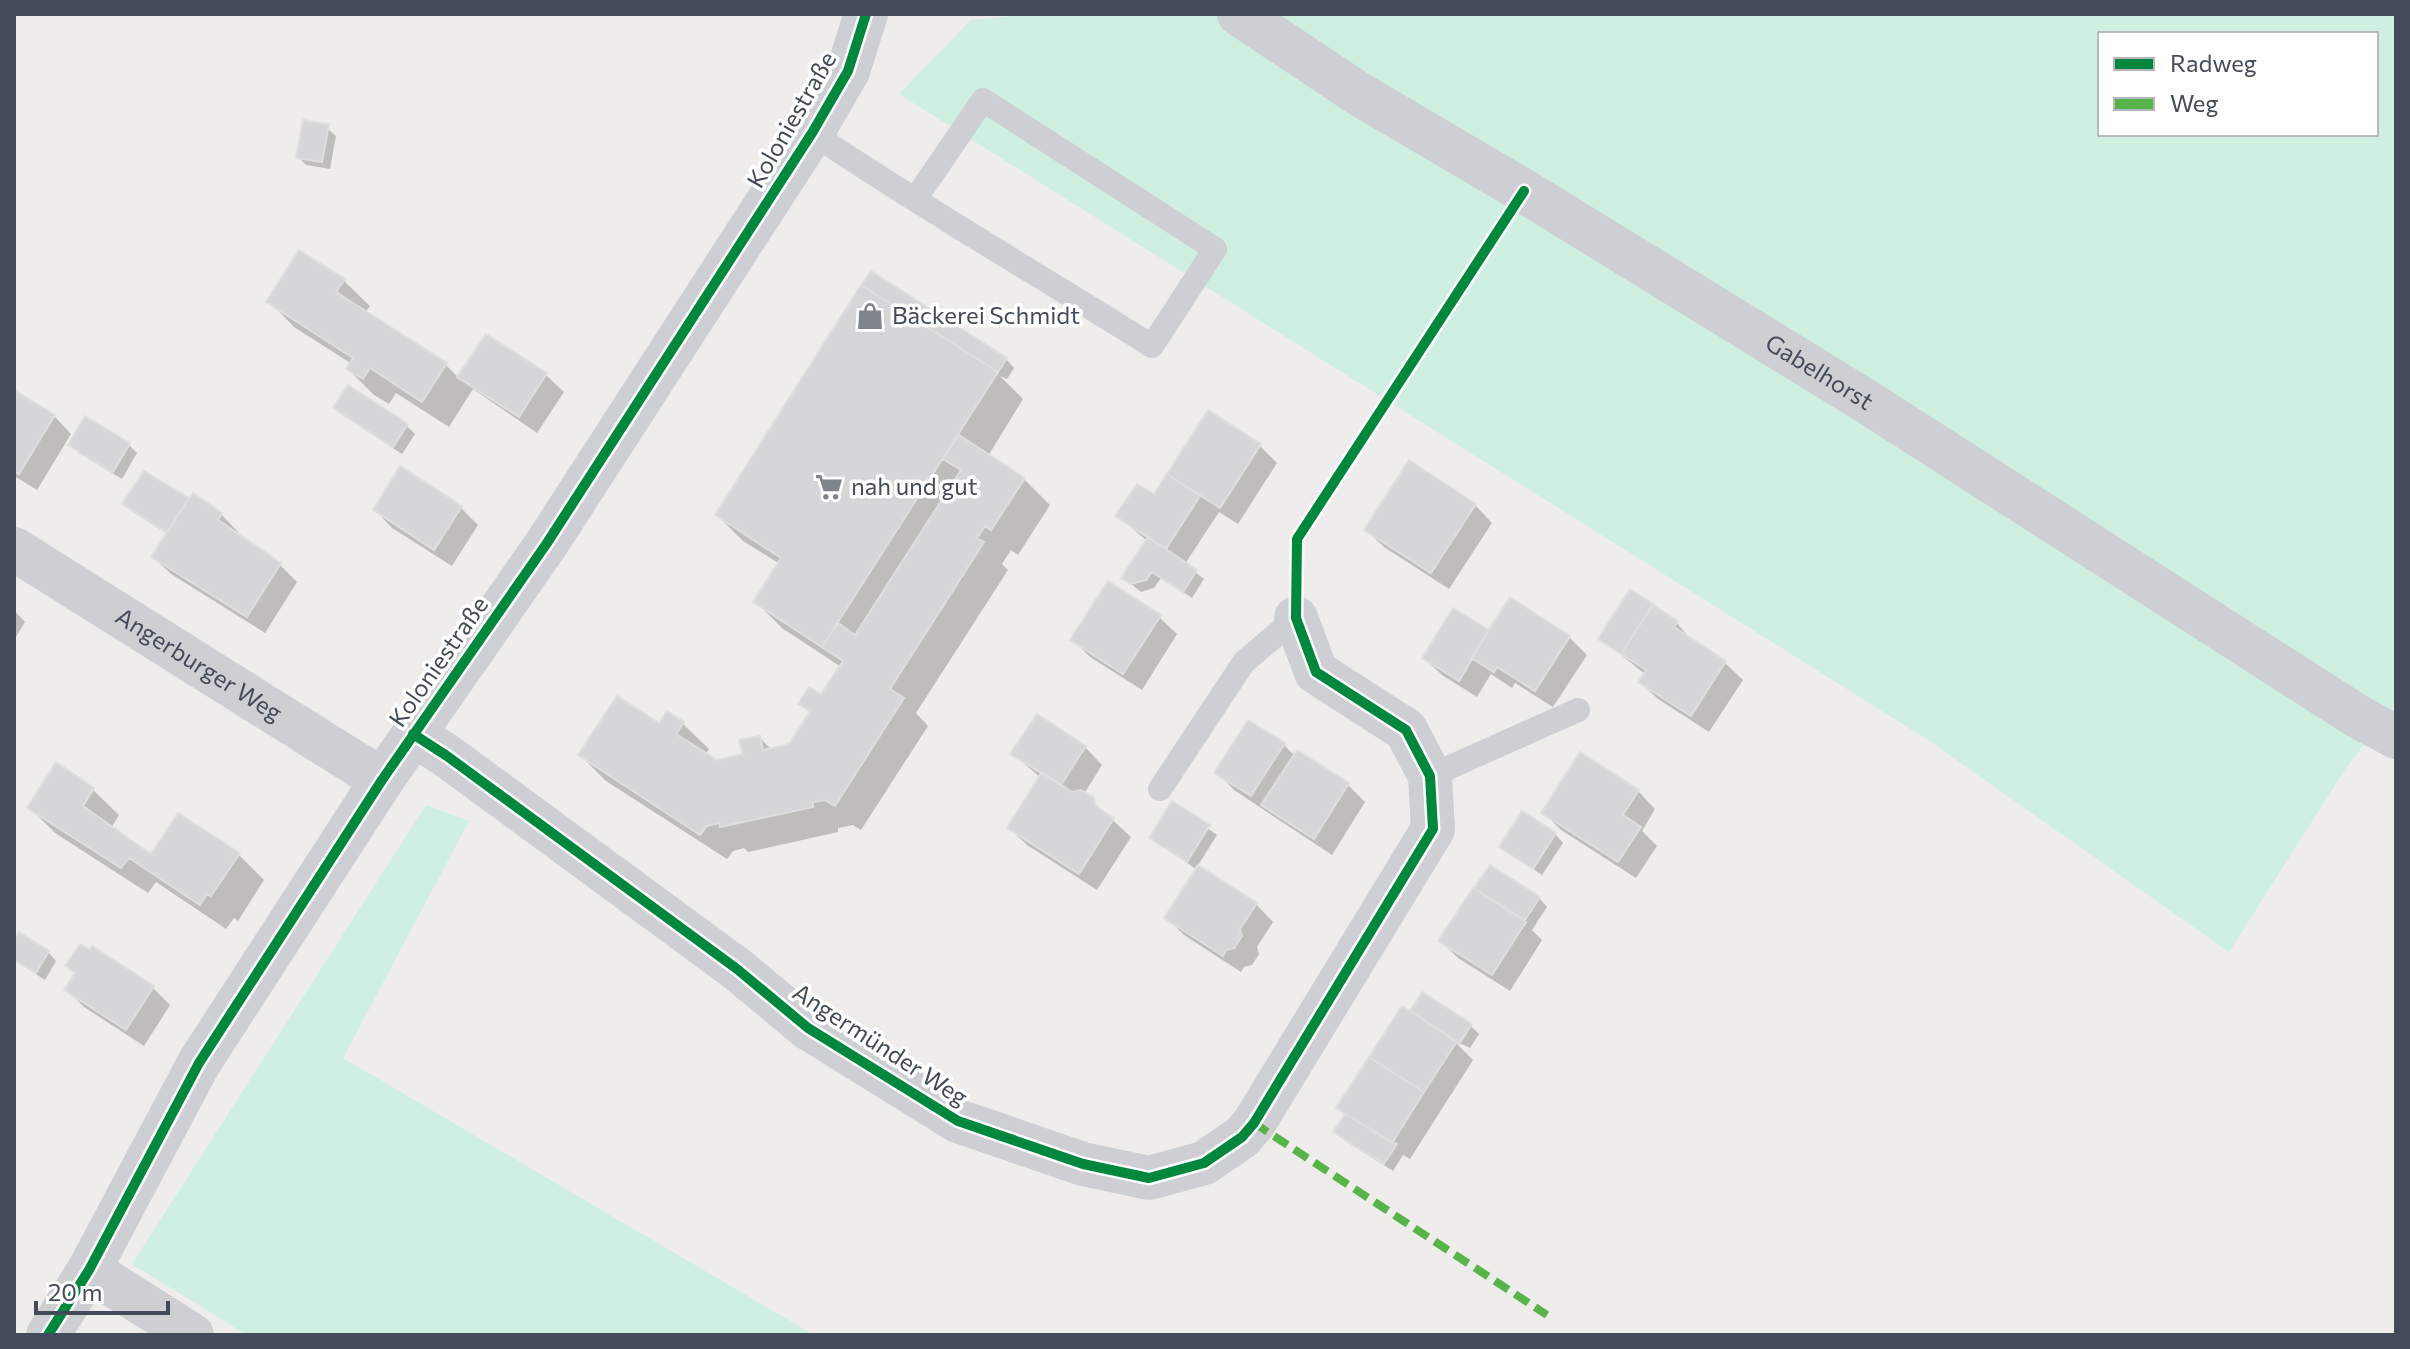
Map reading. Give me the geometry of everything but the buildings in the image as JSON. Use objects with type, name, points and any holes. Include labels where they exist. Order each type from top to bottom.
[{"type":"street","name":"Koloniestraße","points":[[48,1335],[89,1270],[199,1063],[382,780],[547,543],[812,133],[848,71],[866,14]]},
{"type":"street","name":"Koloniestraße","points":[[848,71],[875,50],[898,14]]},
{"type":"street","name":"Gabelhorst","points":[[1239,14],[1359,94],[1524,191],[1864,400],[2357,716],[2396,737]]},
{"type":"street","name":"Angerburger Weg","points":[[14,549],[382,780]]},
{"type":"street","name":"Angermünder Weg","points":[[413,734],[737,969],[808,1028],[958,1121],[1083,1164],[1149,1178],[1204,1163],[1242,1137],[1254,1123],[1433,829],[1430,776],[1406,730],[1316,672],[1296,618]]},
{"type":"street","points":[[89,1270],[192,1335]]},
{"type":"lane","points":[[812,133],[1152,346],[1215,249],[983,100],[916,198]]},
{"type":"lane","points":[[1160,789],[1244,662],[1296,618]]},
{"type":"lane","points":[[1430,776],[1578,710]]},
{"type":"green space","points":[[1034,14],[2396,14],[2396,702],[2344,771],[2229,952],[1928,740],[899,94],[971,20]]},
{"type":"green space","points":[[426,805],[469,821],[343,1058],[814,1335],[247,1335],[132,1264]]},
{"type":"marked path","points":[[1254,1123],[1547,1315]]},
{"type":"cycle path","points":[[48,1335],[89,1270],[199,1063],[382,780],[547,543],[812,133],[848,71],[866,14]]},
{"type":"cycle path","points":[[413,734],[737,969],[808,1028],[958,1121],[1083,1164],[1149,1178],[1204,1163],[1242,1137],[1254,1123],[1433,829],[1430,776],[1406,730],[1316,672],[1296,618],[1297,539],[1524,191]]},
{"type":"place","name":"Bäckerei Schmidt","points":[[870,316]]},
{"type":"place","name":"nah und gut","points":[[829,487]]}]
